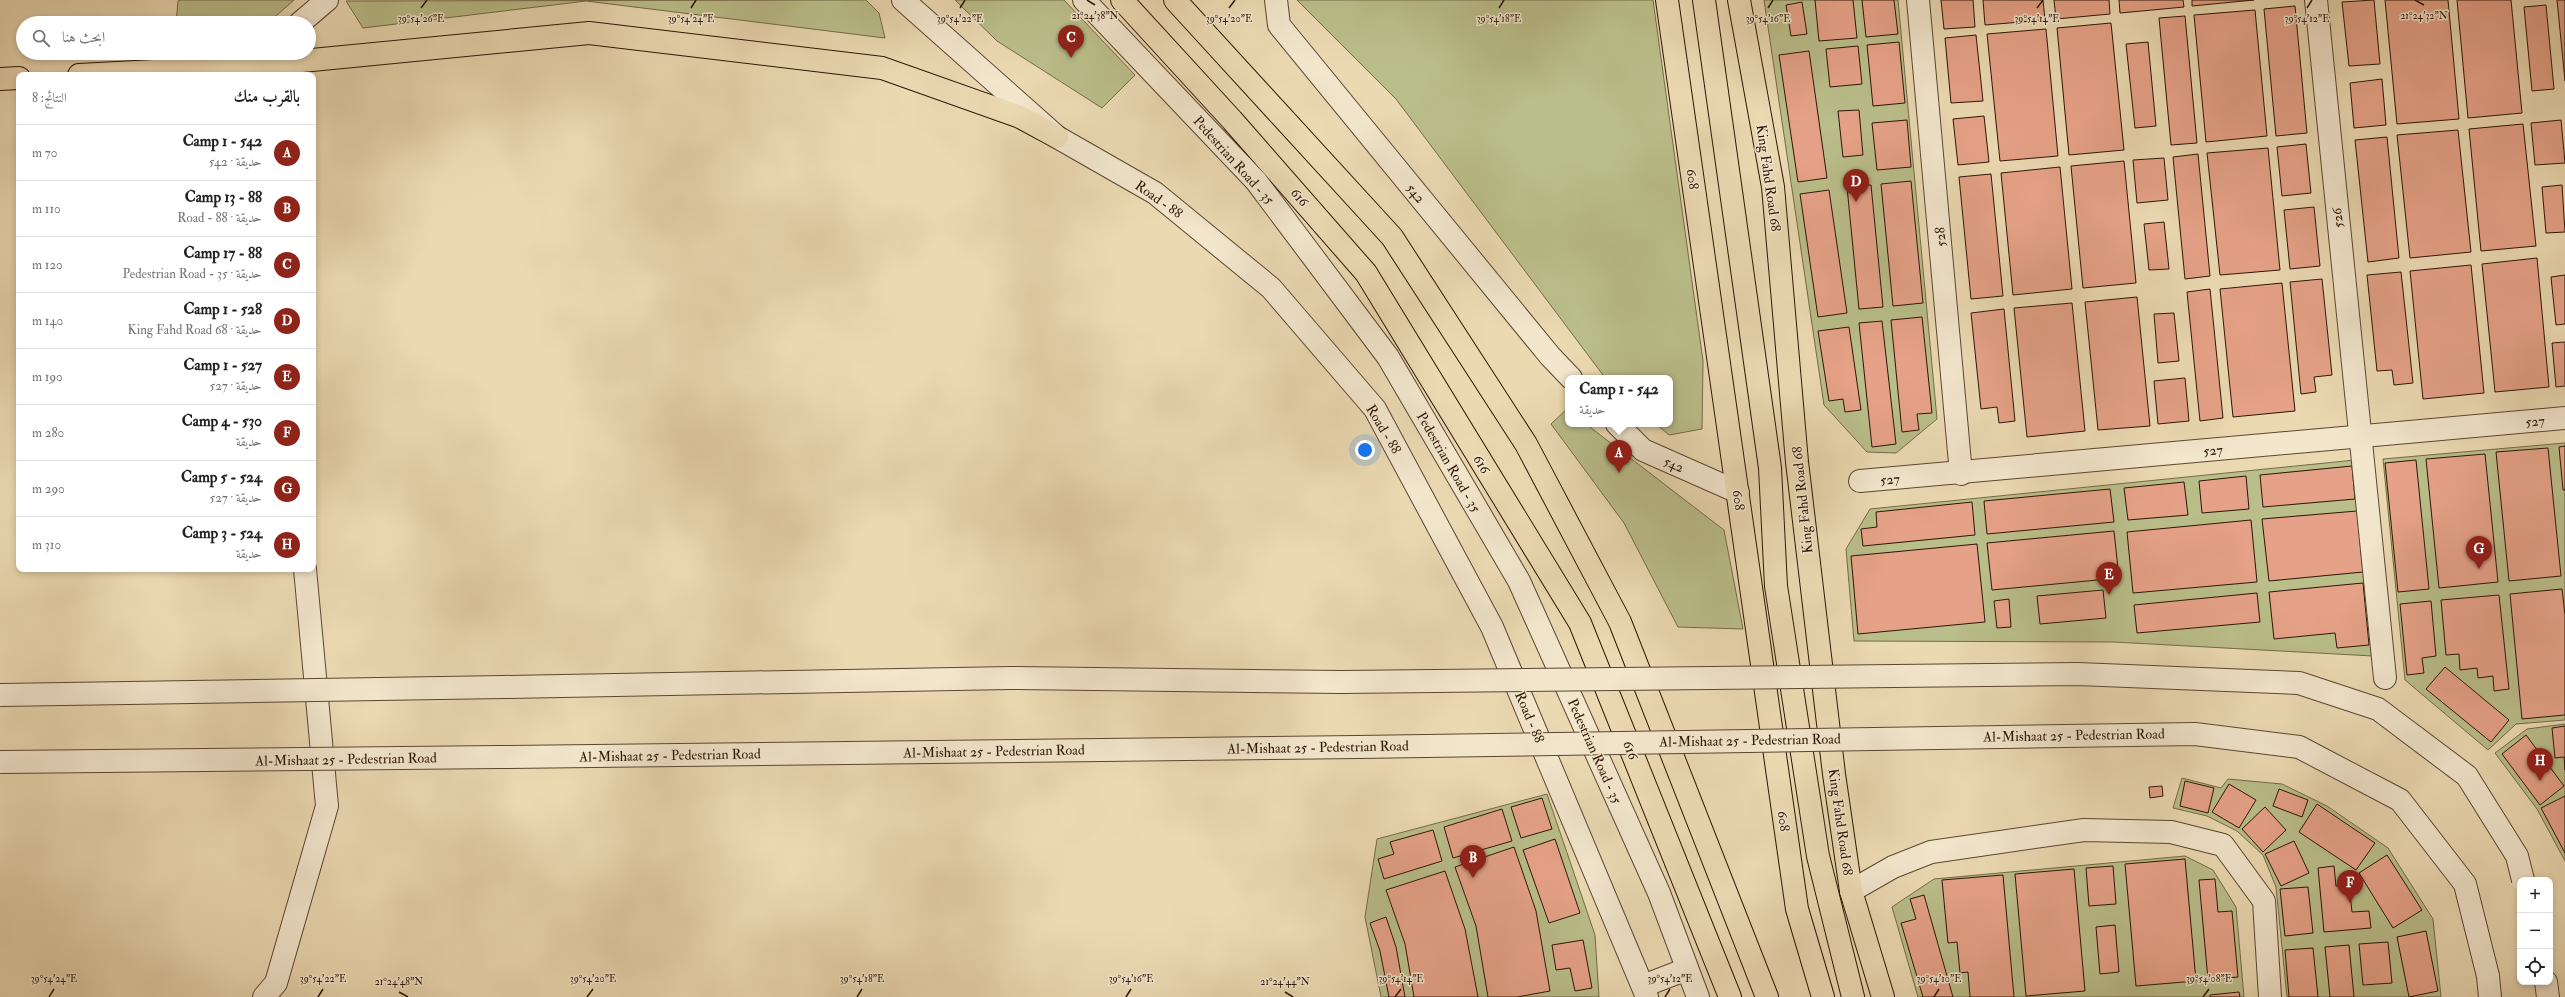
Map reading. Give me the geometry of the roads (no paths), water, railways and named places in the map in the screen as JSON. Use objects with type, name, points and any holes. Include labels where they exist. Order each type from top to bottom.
[{"type":"main road","name":"616","points":[[1122,0],[1232,120],[1366,273],[1576,617],[1730,997]]},
{"type":"main road","points":[[1174,0],[1392,237],[1526,444],[1620,622],[1767,997]]},
{"type":"main road","name":"608","points":[[1667,0],[1797,909],[1823,997]]},
{"type":"main road","name":"King Fahd Road 68","points":[[1704,0],[1770,468],[1776,586],[1818,856],[1853,997]]},
{"type":"main road","name":"King Fahd Road 68","points":[[1739,0],[1774,187],[1797,462],[1834,774],[1851,891],[1883,997]]},
{"type":"main road","points":[[316,55],[589,33],[882,68],[1020,117],[1056,138]]},
{"type":"main road","points":[[115,72],[257,60]]},
{"type":"main road","points":[[0,79],[16,78]]},
{"type":"street","points":[[308,16],[327,0]]},
{"type":"street","name":"Road - 88","points":[[903,0],[1056,138],[1155,193],[1271,288],[1375,409],[1492,627],[1644,993]]},
{"type":"street","name":"Pedestrian Road - 35","points":[[1084,0],[1256,181],[1388,357],[1519,581],[1659,893],[1698,997]]},
{"type":"street","name":"542","points":[[1276,0],[1279,25],[1550,356],[1568,375]]},
{"type":"street","name":"528","points":[[1918,0],[1961,474]]},
{"type":"street","name":"526","points":[[2316,0],[2384,678]]},
{"type":"street","name":"527","points":[[1860,481],[1961,474],[2565,418]]},
{"type":"street","name":"542","points":[[1620,427],[1643,450],[1738,492]]},
{"type":"street","points":[[264,997],[276,983],[328,806],[305,572]]},
{"type":"street","points":[[0,695],[1010,678],[1342,682],[2078,674],[2299,683],[2378,709],[2467,776],[2517,856],[2523,877]]},
{"type":"street","name":"Al-Mishaat 25 - Pedestrian Road","points":[[0,762],[1358,747],[2194,734],[2298,747],[2400,800],[2465,884],[2489,987]]},
{"type":"street","points":[[1851,891],[1893,867],[1931,852],[2084,830],[2170,832],[2223,845],[2264,901],[2270,997]]},
{"type":"street","points":[[1644,993],[1687,969]]},
{"type":"street","points":[[2546,985],[2548,997]]},
{"type":"place","name":"Camp 17 - 88","points":[[1071,58]]},
{"type":"place","name":"Camp 1 - 528","points":[[1856,202]]},
{"type":"place","name":"Camp 1 - 542","points":[[1619,473]]},
{"type":"place","name":"Camp 5 - 524","points":[[2479,569]]},
{"type":"place","name":"Camp 1 - 527","points":[[2109,595]]},
{"type":"place","name":"Camp 3 - 524","points":[[2540,781]]},
{"type":"place","name":"Camp 13 - 88","points":[[1473,878]]},
{"type":"place","name":"Camp 4 - 530","points":[[2350,903]]}]
